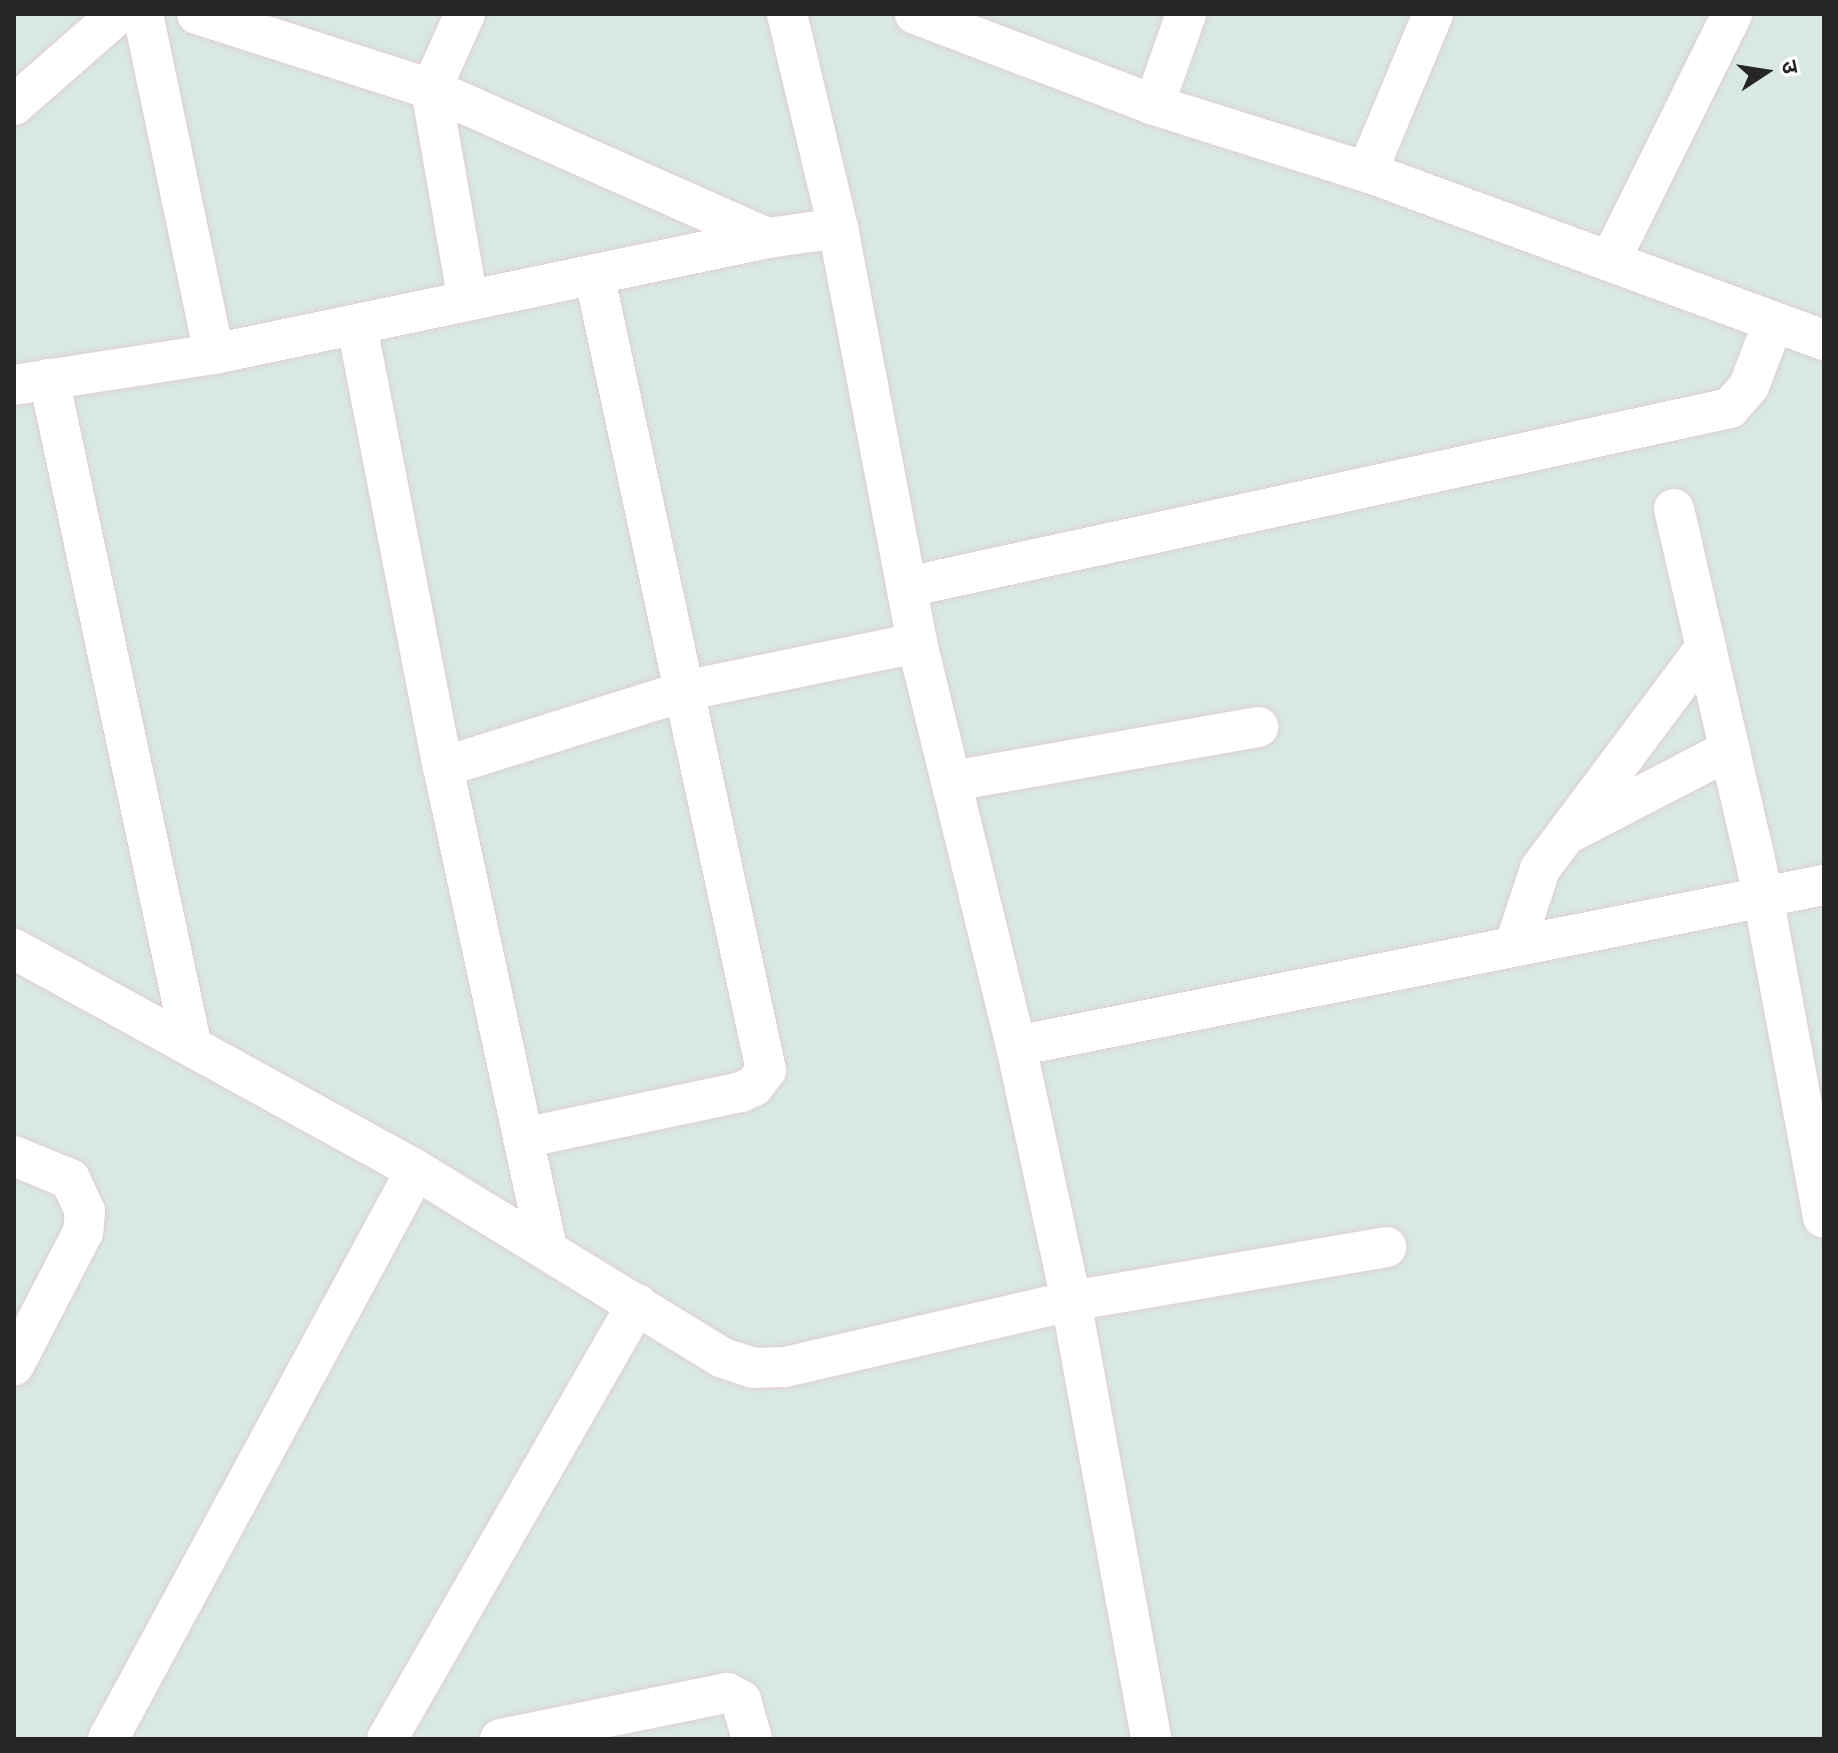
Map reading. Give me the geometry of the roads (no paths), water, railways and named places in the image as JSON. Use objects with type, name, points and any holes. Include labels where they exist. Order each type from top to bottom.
[{"type":"street","points":[[14,105],[118,14]]},
{"type":"street","points":[[143,14],[214,354]]},
{"type":"street","points":[[197,14],[431,89],[768,238]]},
{"type":"street","points":[[465,14],[431,89],[468,301]]},
{"type":"street","points":[[787,14],[838,228],[917,643],[1016,1046],[1071,1301],[1151,1739]]},
{"type":"street","points":[[915,14],[1154,105],[1367,172],[1824,340]]},
{"type":"street","points":[[1154,105],[1186,14]]},
{"type":"street","points":[[1367,172],[1433,14]]},
{"type":"street","points":[[1610,261],[1732,14]]},
{"type":"street","points":[[191,1043],[31,382],[214,354],[768,238],[838,228]]},
{"type":"street","points":[[523,1138],[741,1092],[754,1086],[766,1070],[688,690],[594,274]]},
{"type":"street","points":[[907,587],[1730,408],[1749,386],[1773,323]]},
{"type":"street","points":[[357,326],[443,767],[547,1250]]},
{"type":"street","points":[[1674,509],[1763,896],[1823,1217]]},
{"type":"street","points":[[443,767],[688,690],[917,643]]},
{"type":"street","points":[[1515,945],[1540,869],[1704,650]]},
{"type":"street","points":[[952,781],[1258,727]]},
{"type":"street","points":[[1562,837],[1729,750]]},
{"type":"street","points":[[1016,1046],[1824,885]]},
{"type":"street","points":[[14,949],[191,1043],[416,1170],[723,1358],[753,1368],[785,1367],[1071,1301],[1386,1247]]},
{"type":"street","points":[[14,1156],[70,1179],[85,1211],[83,1232],[14,1365]]},
{"type":"street","points":[[108,1739],[416,1170]]},
{"type":"street","points":[[387,1739],[637,1304]]},
{"type":"street","points":[[500,1739],[727,1693],[741,1700],[752,1739]]}]
